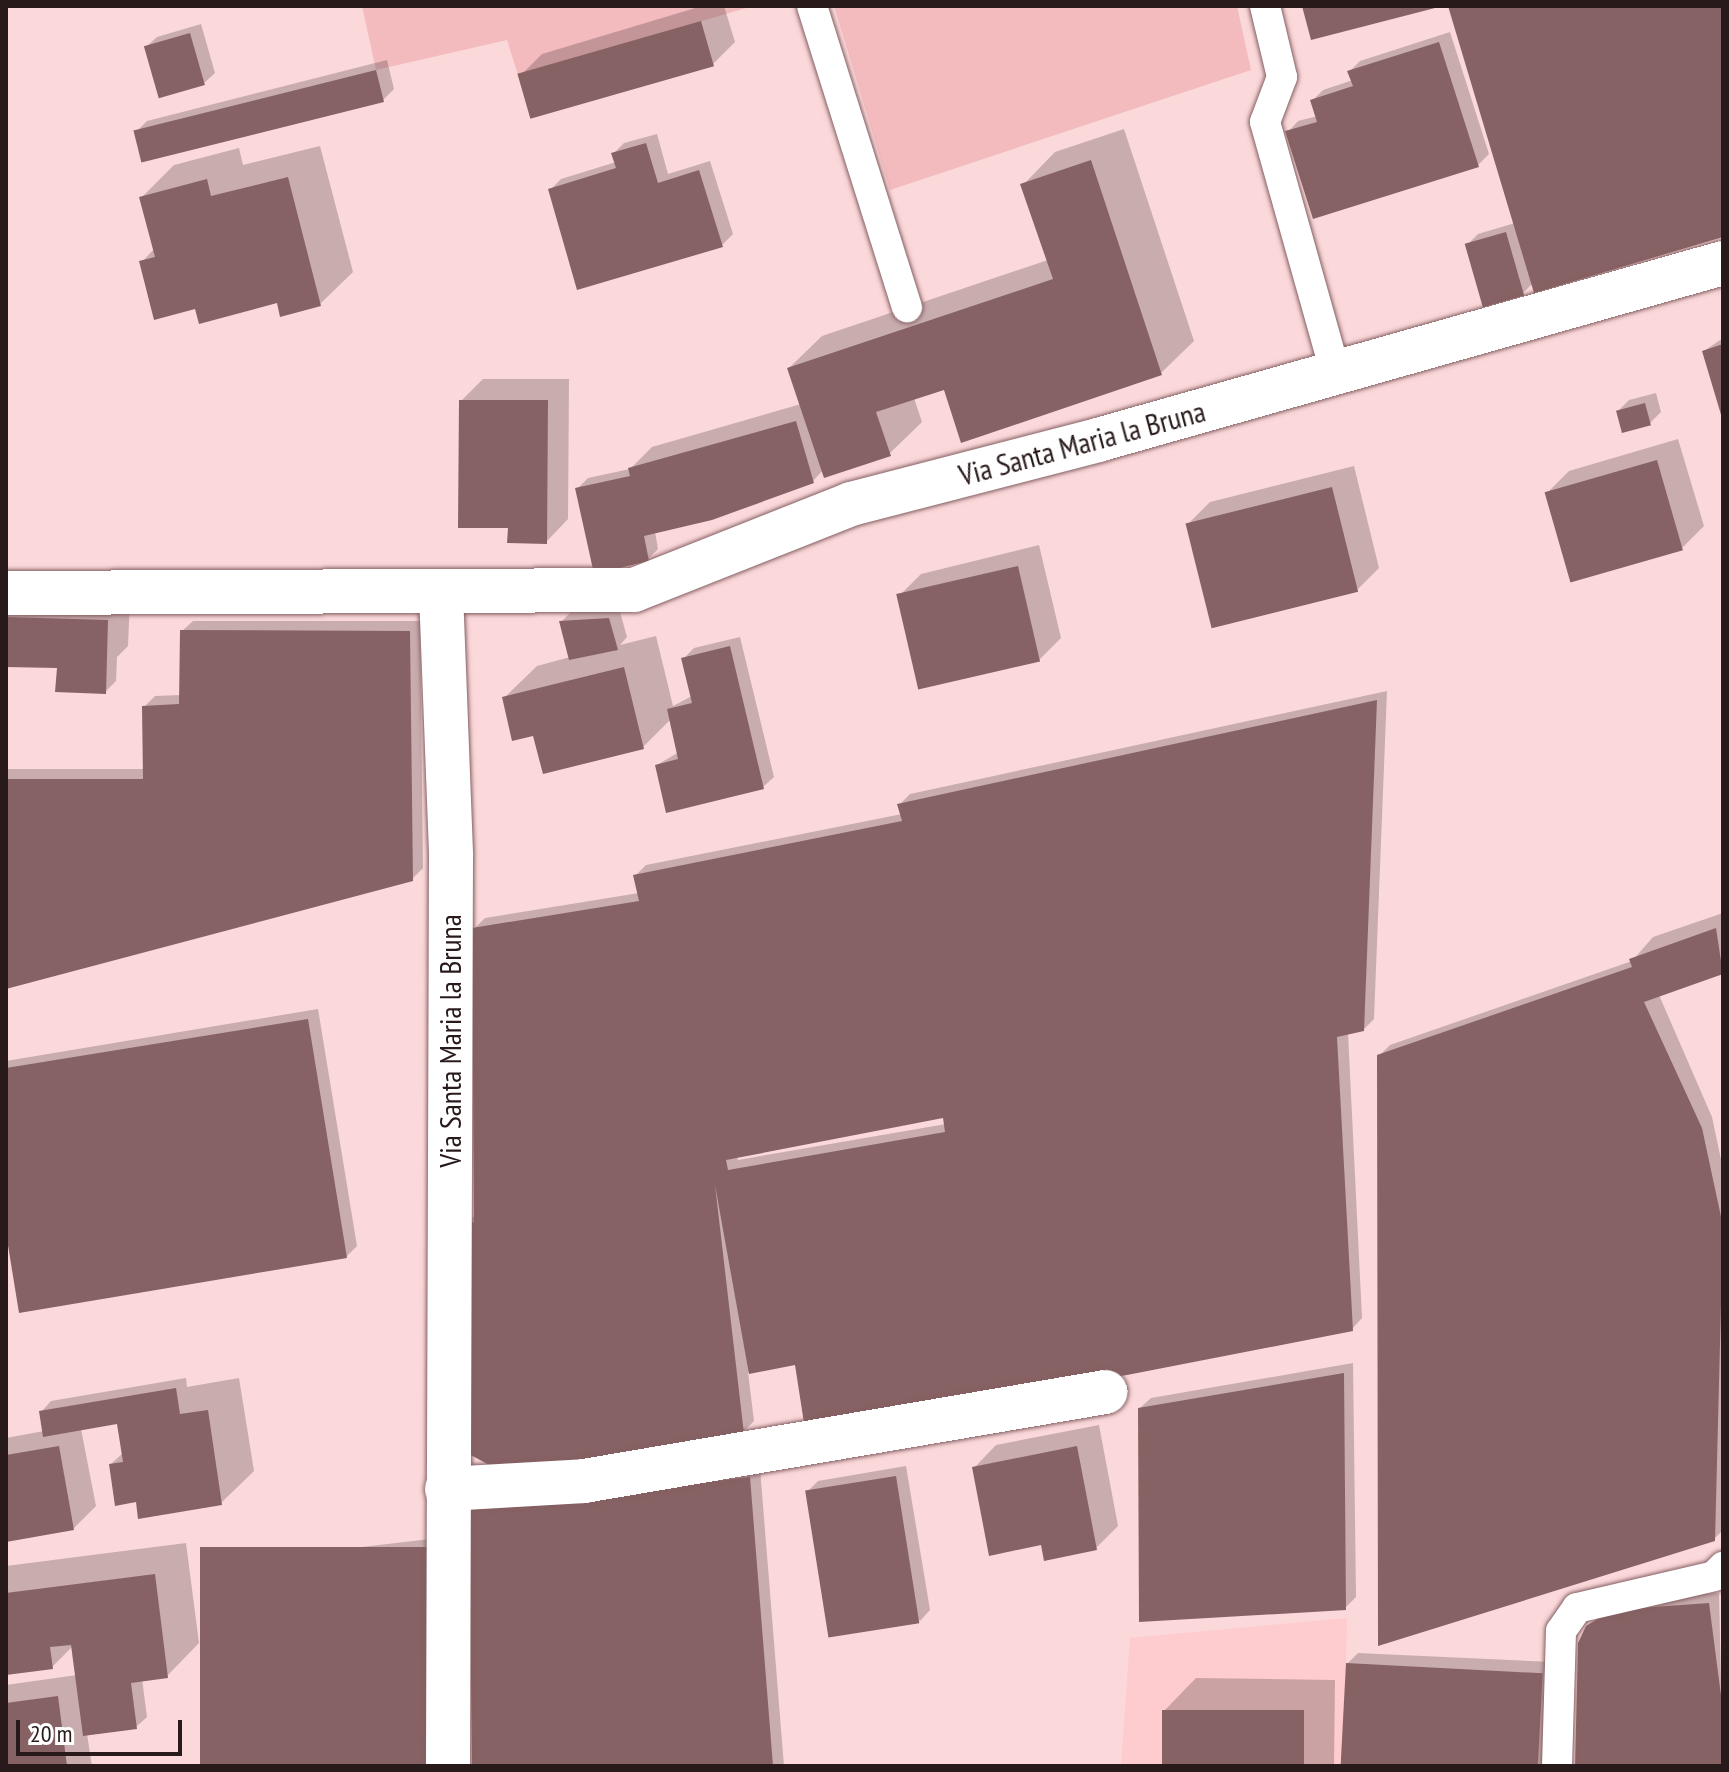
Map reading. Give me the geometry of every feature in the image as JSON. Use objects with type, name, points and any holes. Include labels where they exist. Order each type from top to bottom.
[{"type":"street","name":"Via Santa Maria la Bruna","points":[[6,593],[634,590],[851,504],[1336,374],[1723,263]]},
{"type":"street","name":"Via Santa Maria la Bruna","points":[[441,592],[451,856],[448,1766]]},
{"type":"street","points":[[447,1489],[584,1481],[1105,1392]]},
{"type":"lane","points":[[812,6],[907,307]]},
{"type":"lane","points":[[1265,6],[1282,77],[1265,122],[1336,374]]},
{"type":"lane","points":[[1557,1766],[1561,1631],[1577,1608],[1714,1576],[1723,1567]]},
{"type":"shaded area","points":[[362,6],[753,6],[518,75],[507,40],[376,70]]},
{"type":"shaded area","points":[[834,6],[1237,6],[1251,70],[890,190]]},
{"type":"shaded area","points":[[1347,1618],[1343,1766],[1121,1766],[1130,1638]]},
{"type":"building","points":[[1302,6],[1439,6],[1439,7],[1311,40]]},
{"type":"building","points":[[1448,6],[1723,6],[1723,237],[1534,293]]},
{"type":"building","points":[[701,21],[714,66],[530,119],[517,74]]},
{"type":"building","points":[[190,33],[205,85],[159,98],[144,46]]},
{"type":"building","points":[[1439,42],[1479,167],[1313,219],[1285,131],[1317,122],[1310,100],[1353,86],[1347,71]]},
{"type":"building","points":[[376,70],[384,102],[141,163],[133,130]]},
{"type":"building","points":[[646,143],[658,183],[699,170],[723,247],[577,290],[548,189],[616,168],[611,153]]},
{"type":"building","points":[[1091,160],[1162,375],[961,443],[944,390],[876,412],[891,456],[824,478],[787,368],[1053,279],[1020,184]]},
{"type":"building","points":[[288,177],[321,306],[280,317],[277,303],[199,324],[195,309],[154,320],[139,261],[155,257],[139,197],[207,179],[211,196]]},
{"type":"building","points":[[1506,232],[1524,295],[1483,307],[1465,244]]},
{"type":"building","points":[[1723,344],[1723,418],[1722,418],[1702,351]]},
{"type":"building","points":[[459,400],[548,400],[547,544],[507,543],[508,528],[458,528]]},
{"type":"building","points":[[1645,403],[1651,425],[1622,433],[1616,411]]},
{"type":"building","points":[[796,421],[814,483],[712,520],[644,536],[649,561],[594,574],[575,488],[630,476],[628,468]]},
{"type":"building","points":[[1657,460],[1683,550],[1570,583],[1545,492]]},
{"type":"building","points":[[1332,487],[1358,592],[1212,628],[1185,524]]},
{"type":"building","points":[[1018,566],[1040,661],[918,690],[896,594]]},
{"type":"building","points":[[6,617],[108,620],[106,694],[55,692],[57,668],[6,667]]},
{"type":"building","points":[[609,618],[618,650],[569,660],[559,621]]},
{"type":"building","points":[[180,630],[410,631],[413,881],[6,989],[6,779],[143,779],[142,706],[179,704]]},
{"type":"building","points":[[730,646],[764,789],[666,813],[655,765],[678,759],[667,709],[692,703],[681,658]]},
{"type":"building","points":[[624,667],[644,749],[543,774],[533,736],[512,741],[502,697]]},
{"type":"building","points":[[1377,700],[1364,1031],[1337,1037],[1353,1331],[1127,1375],[804,1423],[795,1365],[749,1374],[715,1185],[744,1434],[502,1472],[469,1454],[462,1225],[474,1222],[472,928],[639,901],[633,875],[902,821],[897,804]],"holes":[[[943,1118],[945,1132],[728,1170],[726,1160]]]},
{"type":"building","points":[[1716,928],[1723,974],[1644,1002],[1702,1128],[1723,1226],[1715,1541],[1378,1646],[1377,1055],[1632,967],[1629,959]]},
{"type":"building","points":[[308,1019],[347,1258],[19,1313],[6,1233],[6,1068]]},
{"type":"building","points":[[1344,1373],[1346,1610],[1139,1622],[1138,1408]]},
{"type":"building","points":[[176,1388],[180,1414],[208,1410],[222,1505],[138,1519],[136,1502],[115,1506],[109,1464],[123,1462],[117,1424],[43,1437],[39,1411]]},
{"type":"building","points":[[59,1446],[74,1530],[6,1542],[6,1455]]},
{"type":"building","points":[[1077,1446],[1097,1550],[1044,1561],[1041,1545],[989,1556],[972,1467]]},
{"type":"building","points":[[896,1476],[919,1623],[828,1638],[805,1490]]},
{"type":"building","points":[[750,1477],[773,1766],[472,1766],[469,1510]]},
{"type":"building","points":[[200,1547],[429,1547],[429,1766],[200,1766]]},
{"type":"building","points":[[155,1574],[168,1678],[131,1683],[137,1729],[83,1736],[71,1645],[50,1647],[53,1669],[6,1675],[6,1593]]},
{"type":"building","points":[[1709,1603],[1723,1711],[1723,1766],[1575,1766],[1578,1643],[1586,1626],[1612,1610]]},
{"type":"building","points":[[1346,1663],[1543,1673],[1538,1766],[1341,1766]]},
{"type":"building","points":[[58,1696],[67,1766],[6,1766],[6,1703]]},
{"type":"building","points":[[1162,1710],[1304,1710],[1304,1766],[1162,1766]]}]
